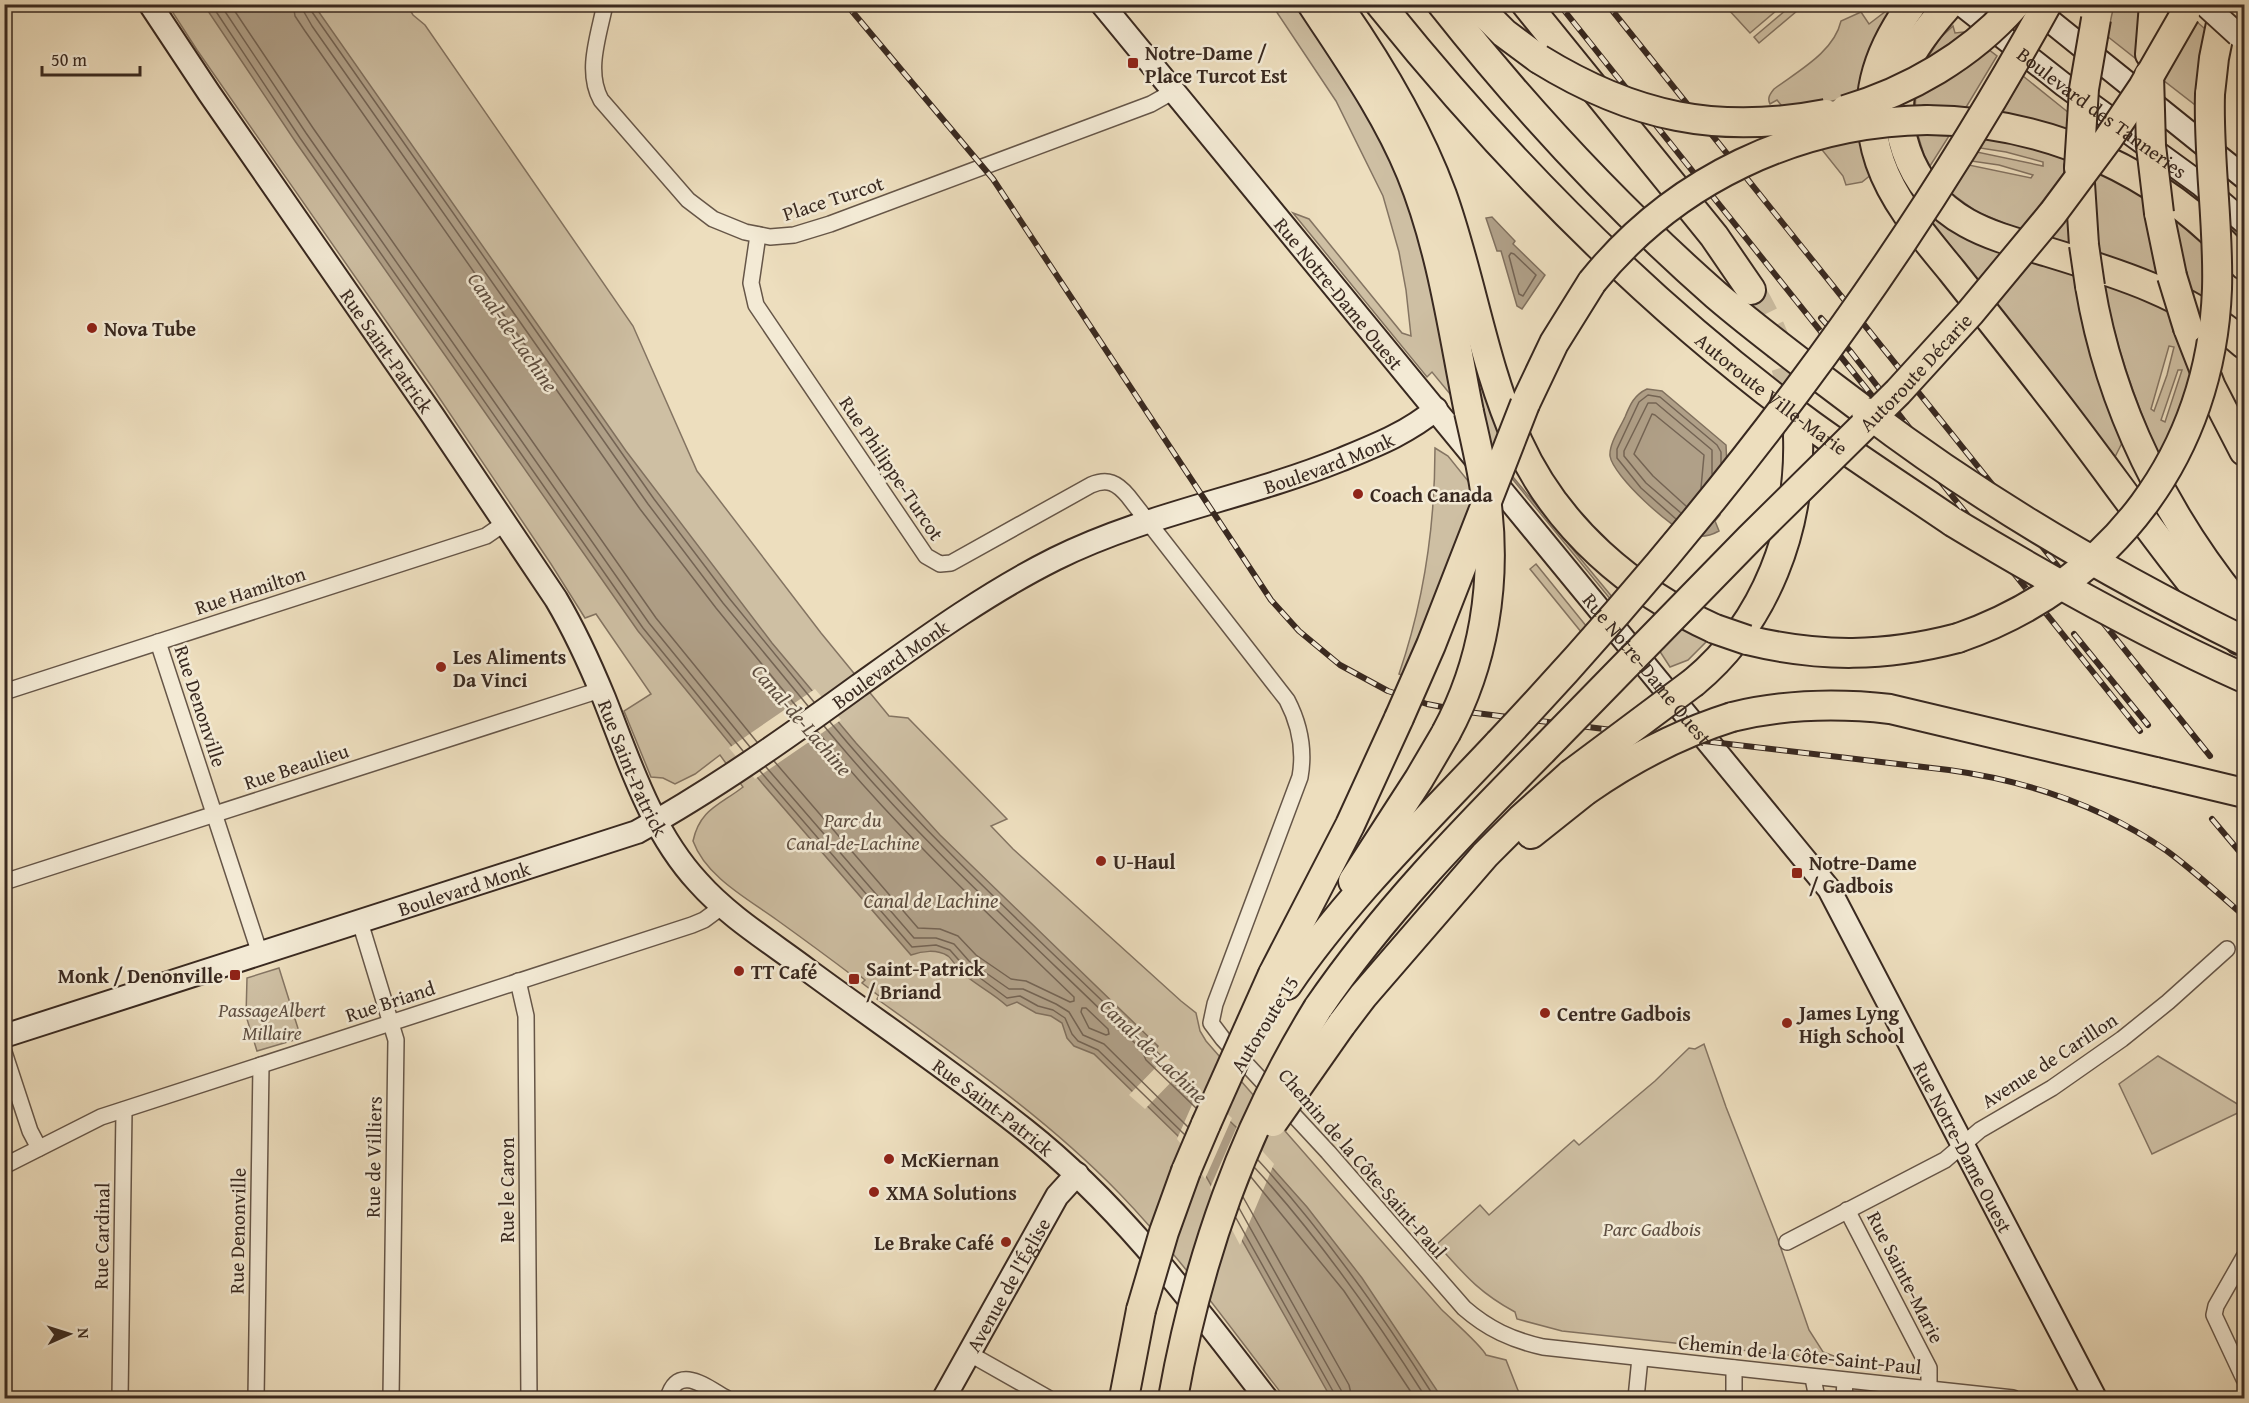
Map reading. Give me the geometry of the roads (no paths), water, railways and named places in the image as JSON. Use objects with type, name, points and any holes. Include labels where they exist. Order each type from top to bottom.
[{"type":"highway","points":[[1312,4],[1380,110],[1412,174],[1427,219],[1442,276],[1487,506],[1489,584],[1483,633],[1477,657],[1465,692],[1446,732],[1419,779],[1366,858],[1313,948]]},
{"type":"highway","points":[[1337,4],[1390,86],[1433,174],[1450,222],[1503,401],[1527,461],[1551,497],[1580,534],[1611,565],[1662,602],[1715,629],[1747,640],[1793,649],[1843,654],[1899,650],[1958,638],[1994,625],[2035,604],[2090,564],[2124,531],[2144,505],[2183,438],[2206,373],[2215,310],[2217,271],[2210,94],[2214,58],[2225,4]]},
{"type":"highway","name":"Autoroute Ville-Marie","points":[[1380,4],[1495,140],[1579,225],[1723,355],[1810,424],[1953,522],[2024,564],[2171,643],[2244,678]]},
{"type":"highway","name":"Autoroute Ville-Marie","points":[[1442,4],[1492,66],[1558,141],[1654,238],[1734,310],[1866,412],[1949,471],[2126,580],[2244,640]]},
{"type":"highway","points":[[1475,4],[1504,33],[1539,59],[1605,95],[1679,117],[1726,123],[1758,124],[1835,112],[1898,90],[1937,69],[1986,34],[2016,4]]},
{"type":"highway","points":[[1526,4],[1714,236],[1751,290]]},
{"type":"highway","points":[[1912,4],[1888,39],[1878,65],[1872,93],[1873,133],[1879,160],[1891,188],[1929,243],[2057,404],[2135,511],[2244,646]]},
{"type":"highway","points":[[1949,4],[1931,25],[1911,56],[1902,82],[1899,104],[1900,130],[1907,156],[1919,178],[1936,200],[1955,215],[1978,228],[2099,268],[2168,294],[2208,316],[2244,344]]},
{"type":"highway","name":"Autoroute 15","points":[[1280,979],[1313,948],[1392,858],[1592,644],[1662,562],[1809,377],[1866,297],[1949,170],[2009,72],[2046,4]]},
{"type":"highway","points":[[2154,4],[2150,54],[2150,124],[2159,213],[2172,276],[2188,328],[2211,387],[2244,451]]},
{"type":"highway","name":"Autoroute Décarie","points":[[1221,1212],[1262,1110],[1285,1065],[1318,1008],[1393,909],[1542,751],[1750,538],[1898,392],[1970,313],[2053,213],[2109,140],[2193,8]]},
{"type":"highway","points":[[2098,12],[2084,89],[2079,168],[2084,245],[2100,335],[2113,380],[2148,466],[2191,541],[2244,612]]},
{"type":"highway","points":[[1124,1398],[1134,1340],[1154,1264],[1178,1192],[1206,1124],[1280,979],[1399,718],[1435,634],[1525,404],[1554,343],[1592,282],[1625,246],[1660,214],[1690,192],[1738,164],[1780,146],[1833,130],[1888,122],[1927,120],[1970,122],[2013,129],[2058,141],[2104,159],[2144,180],[2176,201],[2207,227],[2244,265]]},
{"type":"highway","points":[[1173,1398],[1190,1314],[1221,1212],[1271,1125],[1363,996],[1485,855],[1521,819],[1578,783],[1722,655],[1759,603],[1785,543],[1794,501],[1798,436]]},
{"type":"highway","points":[[1578,783],[1617,768],[1659,744],[1702,726],[1732,717],[1772,708],[1851,705],[1890,709],[2244,793]]},
{"type":"main road","name":"Rue Saint-Patrick","points":[[150,4],[505,522],[568,619],[600,690],[643,797],[676,855],[699,885],[740,921],[1002,1112],[1077,1174],[1131,1229],[1177,1282],[1266,1398]]},
{"type":"main road","name":"Rue Notre-Dame Ouest","points":[[1101,4],[1829,889],[2095,1398]]},
{"type":"main road","name":"Boulevard des Tanneries","points":[[1960,4],[2064,85],[2200,184],[2244,222]]},
{"type":"main road","name":"Boulevard des Tanneries","points":[[2029,4],[2244,177]]},
{"type":"main road","points":[[2238,4],[2244,10]]},
{"type":"main road","points":[[2193,8],[2241,39]]},
{"type":"main road","name":"Boulevard Monk","points":[[4,1036],[627,836],[657,821],[733,772],[937,630],[1038,568],[1082,547],[1147,522],[1251,492],[1314,470],[1400,434],[1418,424],[1436,409]]},
{"type":"main road","name":"Avenue de l'Église","points":[[944,1398],[1057,1196],[1077,1174]]},
{"type":"street","name":"Place Turcot","points":[[605,4],[593,74],[601,100],[696,208],[720,223],[758,235],[783,237],[830,225],[1151,104],[1174,91]]},
{"type":"street","name":"Rue Philippe-Turcot","points":[[758,235],[751,283],[756,305],[901,521],[930,559],[940,564],[951,563],[1091,485],[1105,481],[1112,482],[1122,489],[1147,522]]},
{"type":"street","name":"Rue Hamilton","points":[[4,692],[486,536],[505,522]]},
{"type":"street","name":"Chemin de la Côte-Saint-Paul","points":[[1147,522],[1287,700],[1301,737],[1302,759],[1298,784],[1215,1004],[1211,1020],[1213,1026],[1328,1152],[1453,1297],[1472,1316],[1492,1330],[1523,1342],[1568,1350],[1845,1381],[1929,1394],[2013,1398]]},
{"type":"street","name":"Rue Denonville","points":[[158,642],[260,954]]},
{"type":"street","name":"Rue Beaulieu","points":[[4,882],[600,690]]},
{"type":"street","name":"Rue Briand","points":[[4,1166],[77,1128],[124,1110],[704,920],[723,906]]},
{"type":"street","name":"Rue de Villiers","points":[[360,922],[396,1040],[391,1398]]},
{"type":"street","name":"Avenue de Carillon","points":[[1787,1242],[1945,1160],[1980,1130],[2052,1088],[2107,1050],[2168,1002],[2227,949]]},
{"type":"street","name":"Rue le Caron","points":[[518,981],[526,1016],[529,1398]]},
{"type":"street","points":[[4,1052],[30,1131],[39,1148]]},
{"type":"street","name":"Rue Denonville","points":[[256,1398],[261,1065]]},
{"type":"street","name":"Rue Cardinal","points":[[120,1398],[124,1110]]},
{"type":"street","name":"Rue Sainte-Marie","points":[[1847,1210],[1929,1368],[1929,1394]]},
{"type":"street","points":[[2244,1257],[2216,1306],[2214,1315],[2244,1378]]},
{"type":"street","points":[[970,1354],[1048,1398]]},
{"type":"street","points":[[1636,1398],[1640,1358]]},
{"type":"street","points":[[1734,1368],[1734,1398]]},
{"type":"street","points":[[1813,1378],[1817,1398]]},
{"type":"street","points":[[668,1398],[672,1387],[677,1382],[688,1379],[726,1398]]},
{"type":"street","points":[[1844,1398],[1845,1381]]},
{"type":"water","name":"Canal de Lachine","points":[[204,5],[314,5],[626,451],[772,643],[856,743],[940,835],[1158,1046],[1155,1050],[1236,1127],[1307,1207],[1362,1278],[1442,1398],[1331,1398],[1194,1155],[1178,1136],[1094,1054],[1074,1046],[1067,1038],[1062,1023],[1051,1016],[1036,1013],[1017,1002],[1007,1006],[965,976],[944,954],[930,951],[911,955],[762,783],[638,631],[295,141]]},
{"type":"water","points":[[1492,217],[1515,241],[1513,244],[1545,275],[1522,309],[1517,306],[1501,251],[1497,251],[1486,218]]},
{"type":"water","points":[[1647,389],[1662,391],[1726,445],[1727,467],[1720,515],[1715,521],[1719,531],[1716,533],[1696,536],[1672,524],[1632,489],[1614,465],[1610,451],[1615,436],[1633,401]]},
{"type":"tunnel","points":[[1751,290],[1780,351],[1790,383],[1796,416]]},
{"type":"railway","points":[[846,4],[993,179],[1271,600],[1299,631],[1340,665],[1388,691],[1427,704],[1468,712],[1949,770],[2035,788],[2090,808],[2142,835],[2167,851],[2244,916]]},
{"type":"railway","points":[[1559,4],[2140,731]]},
{"type":"railway","points":[[1607,4],[2210,756]]},
{"type":"railway","points":[[1821,318],[1851,352],[1935,461]]},
{"type":"railway","points":[[2074,634],[2148,725]]},
{"type":"railway","points":[[2212,819],[2244,857]]},
{"type":"place","name":"Notre-Dame / Place Turcot Est","points":[[1133,63]]},
{"type":"place","name":"Nova Tube","points":[[92,328]]},
{"type":"place","name":"Coach Canada","points":[[1358,494]]},
{"type":"place","name":"Les Aliments Da Vinci","points":[[441,667]]},
{"type":"place","name":"U-Haul","points":[[1101,861]]},
{"type":"place","name":"Notre-Dame / Gadbois","points":[[1797,873]]},
{"type":"place","name":"TT Café","points":[[739,971]]},
{"type":"place","name":"Monk / Denonville","points":[[235,975]]},
{"type":"place","name":"Saint-Patrick / Briand","points":[[854,979]]},
{"type":"place","name":"Centre Gadbois","points":[[1545,1013]]},
{"type":"place","name":"James Lyng High School","points":[[1787,1023]]},
{"type":"place","name":"McKiernan","points":[[889,1159]]},
{"type":"place","name":"XMA Solutions","points":[[874,1192]]},
{"type":"place","name":"Le Brake Café","points":[[1006,1242]]},
{"type":"water label","name":"Canal-de-Lachine","points":[[513,332]]},
{"type":"water label","name":"Canal-de-Lachine","points":[[802,720]]},
{"type":"water label","name":"Canal-de-Lachine","points":[[1154,1051]]},
{"type":"park label","name":"Parc du Canal-de-Lachine","points":[[853,830]]},
{"type":"park label","name":"PassageAlbert Millaire","points":[[272,1020]]},
{"type":"park label","name":"Parc Gadbois","points":[[1652,1228]]}]
